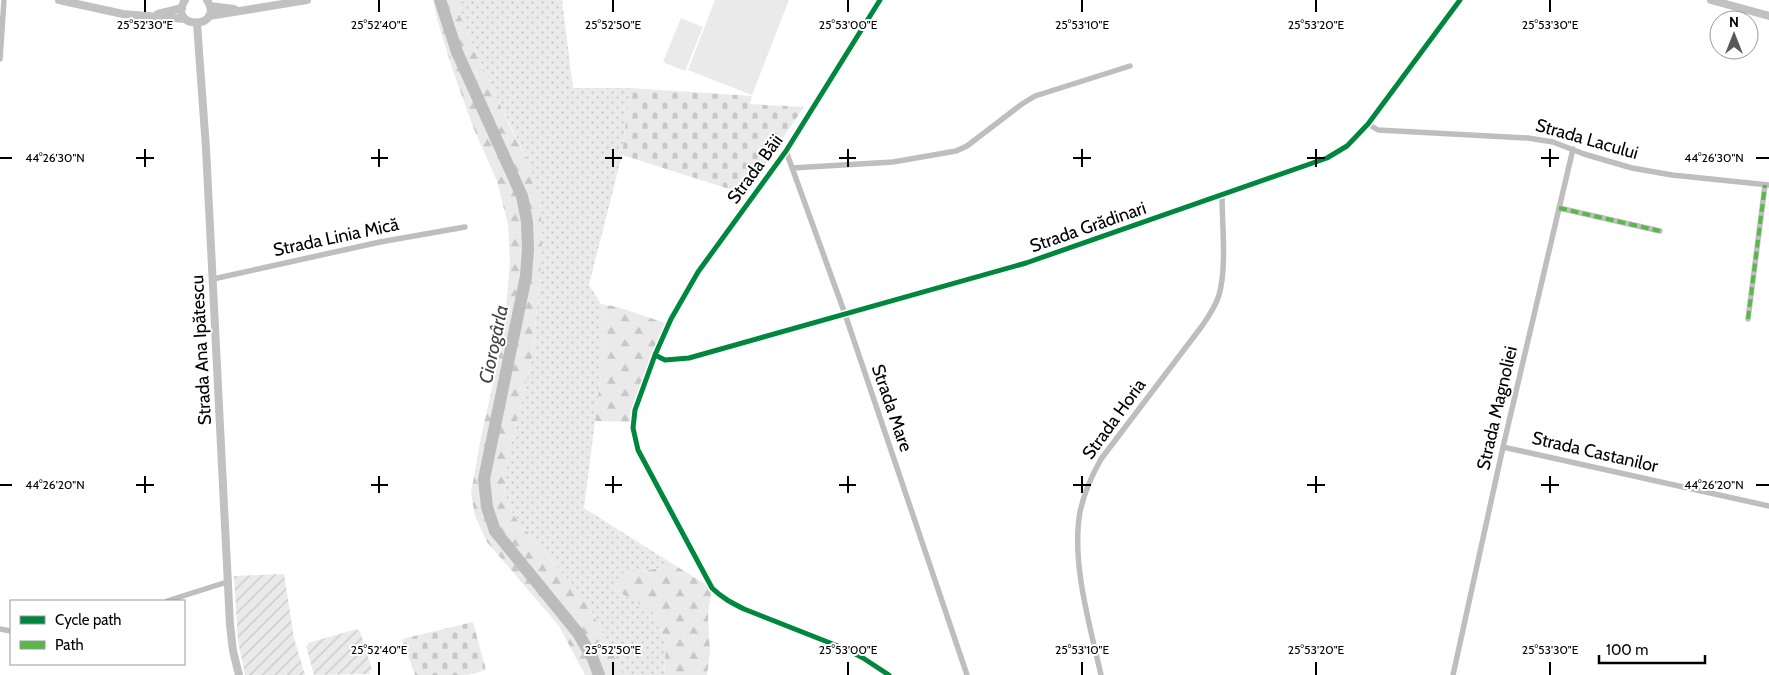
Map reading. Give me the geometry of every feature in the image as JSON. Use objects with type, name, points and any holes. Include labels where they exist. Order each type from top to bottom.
[{"type":"main road","points":[[59,0],[108,12],[185,19],[197,24],[209,16],[308,0]]},
{"type":"main road","points":[[1711,0],[1769,16]]},
{"type":"main road","points":[[146,16],[182,3],[185,19]]},
{"type":"main road","points":[[209,16],[209,3],[248,9]]},
{"type":"main road","name":"Strada Ana Ipătescu","points":[[197,24],[206,148],[227,582],[231,638],[239,675]]},
{"type":"street","points":[[0,59],[4,0]]},
{"type":"street","name":"Strada Băii","points":[[880,0],[786,151],[698,272],[671,319],[655,355],[635,410],[633,428],[638,450],[712,588],[719,595],[744,608],[848,650],[889,675]]},
{"type":"street","name":"Strada Grădinari","points":[[655,355],[665,360],[688,358],[1026,263],[1337,153],[1354,140],[1368,124],[1460,0]]},
{"type":"street","points":[[792,168],[892,162],[956,151],[967,146],[1035,96],[1130,66]]},
{"type":"street","name":"Strada Lacului","points":[[1368,124],[1378,130],[1528,138],[1553,142],[1602,160],[1632,168],[1672,175],[1767,185]]},
{"type":"street","name":"Strada Magnoliei","points":[[1453,675],[1503,446],[1573,149]]},
{"type":"street","name":"Strada Mare","points":[[786,151],[844,314],[967,675]]},
{"type":"street","points":[[1748,318],[1767,185]]},
{"type":"street","name":"Strada Horia","points":[[1101,675],[1087,615],[1080,570],[1078,531],[1082,504],[1089,482],[1101,458],[1212,311],[1218,297],[1223,273],[1222,195]]},
{"type":"street","points":[[1559,208],[1660,231]]},
{"type":"street","name":"Strada Linia Mică","points":[[213,279],[380,242],[466,227]]},
{"type":"street","name":"Strada Castanilor","points":[[1503,446],[1769,506]]},
{"type":"street","points":[[170,600],[227,582]]},
{"type":"green space","points":[[433,0],[458,0],[460,16],[509,125],[529,163],[541,208],[542,253],[533,353],[508,459],[504,491],[513,515],[587,602],[624,675],[585,675],[559,626],[487,542],[475,516],[471,493],[481,437],[498,362],[506,307],[510,263],[508,225],[497,181],[473,127],[452,68]]},
{"type":"green space","points":[[458,0],[562,0],[573,88],[630,88],[622,155],[589,285],[601,304],[602,366],[584,508],[676,566],[620,574],[653,612],[666,645],[664,675],[624,675],[587,602],[513,515],[504,491],[508,459],[533,353],[542,253],[541,208],[529,163],[501,107],[460,16]]},
{"type":"green space","points":[[715,0],[789,0],[752,95],[688,70]]},
{"type":"green space","points":[[681,18],[703,27],[685,71],[663,62]]},
{"type":"green space","points":[[630,88],[752,96],[750,104],[804,107],[745,194],[622,155]]},
{"type":"green space","points":[[601,304],[618,307],[668,324],[633,422],[595,421],[602,366]]},
{"type":"green space","points":[[676,566],[712,588],[708,614],[710,653],[707,675],[664,675],[666,645],[653,612],[614,589],[620,574]]},
{"type":"green space","points":[[284,574],[294,638],[305,675],[245,675],[238,641],[234,576]]},
{"type":"green space","points":[[473,622],[486,670],[467,675],[415,675],[402,639]]},
{"type":"green space","points":[[357,629],[360,631],[372,670],[369,671],[370,674],[314,675],[306,646],[308,643]]},
{"type":"waterway","name":"Ciorogârla","points":[[440,0],[457,52],[522,196],[527,222],[526,276],[484,479],[487,507],[495,531],[578,633],[593,659],[599,675]]},
{"type":"marked path","points":[[1748,319],[1765,185]]},
{"type":"marked path","points":[[1559,208],[1660,231]]},
{"type":"cycle path","points":[[880,0],[786,151],[698,272],[671,319],[655,355],[635,410],[633,428],[638,450],[712,588],[744,609],[848,650],[889,675]]},
{"type":"cycle path","points":[[655,355],[665,360],[689,358],[1026,263],[1327,158],[1347,146],[1368,124],[1460,0]]}]
